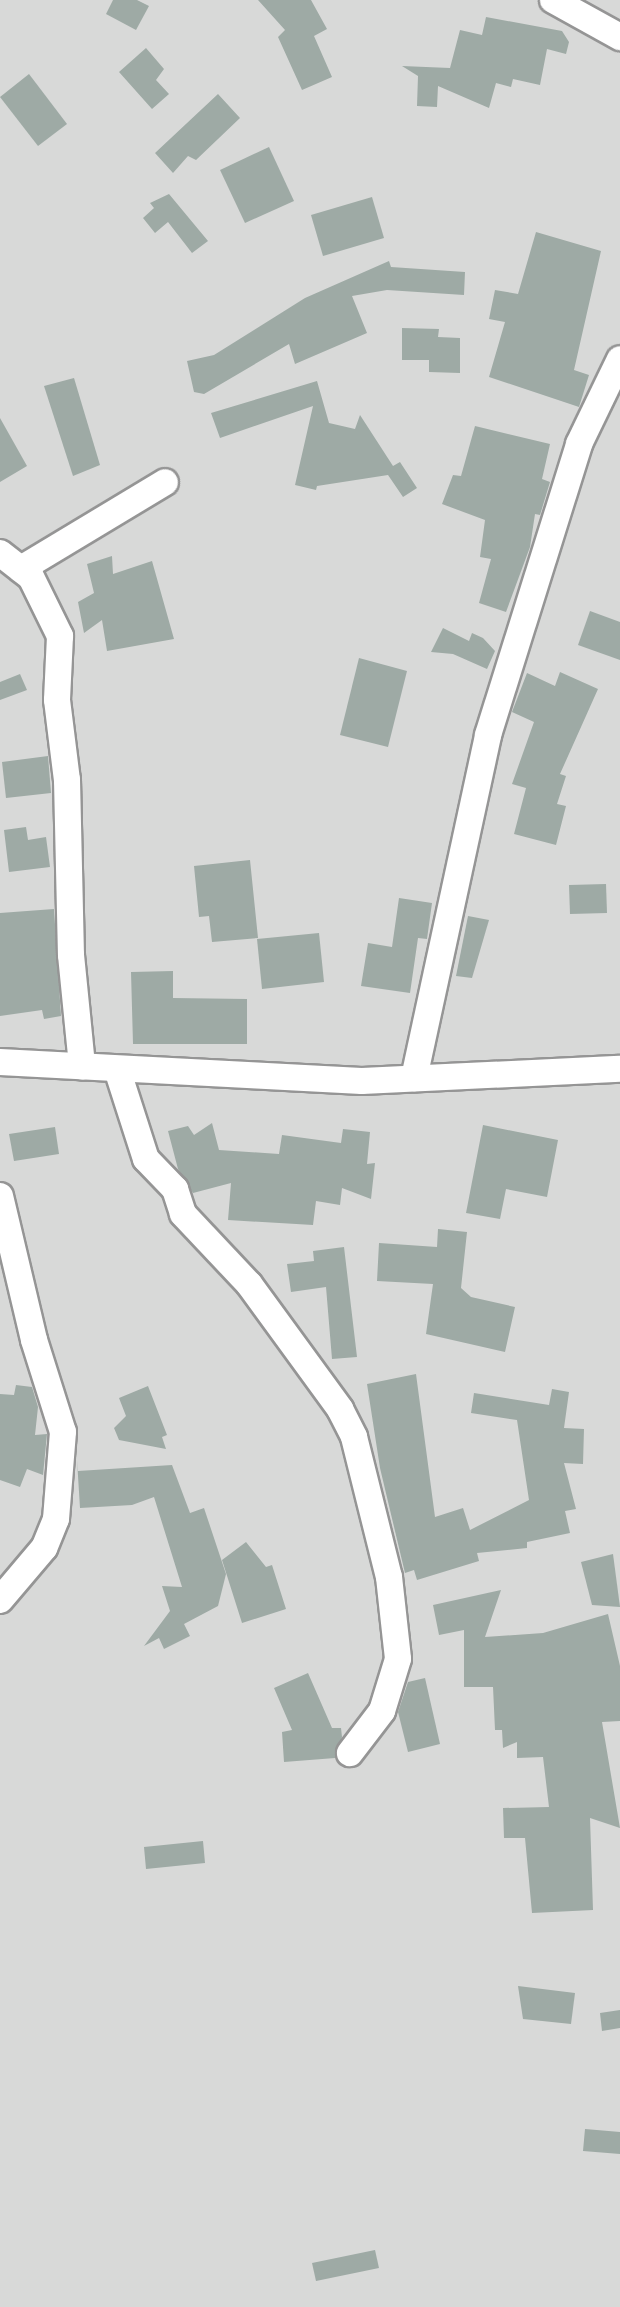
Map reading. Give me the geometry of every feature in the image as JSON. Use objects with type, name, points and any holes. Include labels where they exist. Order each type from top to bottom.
[{"type":"street","points":[[553,0],[620,37]]},
{"type":"street","points":[[414,1078],[488,735],[579,444],[620,359]]},
{"type":"street","points":[[82,1066],[71,955],[67,780],[57,700],[60,636],[31,577],[10,561],[165,482]]},
{"type":"street","points":[[0,1062],[82,1066],[118,1072],[362,1081],[620,1069]]},
{"type":"street","points":[[118,1072],[146,1159],[175,1189],[183,1214],[258,1296],[340,1409],[354,1437],[389,1577],[398,1659],[382,1711],[350,1753]]},
{"type":"street","points":[[0,1196],[34,1340],[63,1432],[56,1519],[44,1548],[0,1600]]},
{"type":"shaded area","points":[[0,0],[620,0],[620,2307],[0,2307]]},
{"type":"building","points":[[113,0],[137,0],[149,6],[136,30],[106,14]]},
{"type":"building","points":[[258,0],[311,0],[327,29],[314,36],[332,77],[302,90],[278,37],[285,30]]},
{"type":"building","points":[[486,17],[562,31],[569,42],[566,54],[547,49],[540,85],[513,79],[511,87],[496,83],[489,108],[438,86],[437,107],[417,106],[418,76],[402,66],[450,68],[460,30],[482,35]]},
{"type":"building","points":[[146,48],[164,69],[156,80],[169,94],[152,109],[119,72]]},
{"type":"building","points":[[29,74],[67,124],[38,146],[0,97]]},
{"type":"building","points":[[218,94],[240,118],[196,160],[188,156],[173,173],[155,153]]},
{"type":"building","points":[[269,147],[294,201],[245,223],[220,170]]},
{"type":"building","points":[[169,194],[208,241],[192,253],[168,222],[155,233],[143,218],[154,208],[150,203]]},
{"type":"building","points":[[372,197],[384,238],[323,256],[311,215]]},
{"type":"building","points":[[536,232],[601,251],[574,370],[589,375],[579,407],[489,377],[505,322],[489,319],[495,290],[518,294]]},
{"type":"building","points":[[389,261],[391,267],[465,272],[464,295],[387,290],[352,296],[367,333],[295,364],[289,344],[204,394],[194,392],[187,361],[214,355],[305,298]]},
{"type":"building","points":[[402,328],[439,329],[438,337],[460,338],[460,373],[429,372],[429,360],[402,360]]},
{"type":"building","points":[[74,378],[100,465],[73,476],[44,386]]},
{"type":"building","points":[[317,381],[329,423],[355,429],[360,415],[393,466],[400,462],[417,488],[403,497],[388,475],[317,486],[316,490],[295,485],[313,406],[220,438],[211,413]]},
{"type":"building","points":[[0,418],[27,466],[0,482]]},
{"type":"building","points":[[475,426],[550,444],[542,479],[550,482],[540,515],[535,514],[530,547],[506,612],[479,603],[491,559],[480,557],[485,520],[442,504],[453,475],[461,476]]},
{"type":"building","points":[[112,556],[113,574],[152,561],[174,639],[107,651],[102,620],[84,633],[78,602],[94,593],[87,564]]},
{"type":"building","points":[[590,611],[620,622],[620,660],[578,645]]},
{"type":"building","points":[[443,628],[469,641],[472,633],[483,638],[495,651],[487,669],[453,654],[431,652]]},
{"type":"building","points":[[359,658],[407,671],[388,747],[340,735]]},
{"type":"building","points":[[560,672],[598,689],[560,774],[566,776],[557,804],[566,806],[556,845],[514,834],[526,788],[512,784],[534,722],[512,712],[527,673],[555,686]]},
{"type":"building","points":[[20,674],[27,690],[0,700],[0,682]]},
{"type":"building","points":[[48,756],[51,793],[6,798],[2,762]]},
{"type":"building","points":[[26,827],[28,840],[46,837],[50,867],[9,872],[4,830]]},
{"type":"building","points":[[250,860],[258,938],[212,942],[209,916],[199,917],[194,866]]},
{"type":"building","points":[[606,884],[607,913],[570,914],[569,885]]},
{"type":"building","points":[[399,898],[432,903],[427,939],[418,938],[410,993],[361,986],[368,943],[392,947]]},
{"type":"building","points":[[54,909],[61,1016],[44,1019],[42,1010],[0,1016],[0,913]]},
{"type":"building","points":[[468,916],[489,920],[472,978],[456,976]]},
{"type":"building","points":[[319,933],[324,982],[262,989],[257,939]]},
{"type":"building","points":[[173,971],[173,998],[247,999],[247,1044],[133,1044],[131,972]]},
{"type":"building","points":[[212,1123],[219,1150],[279,1154],[282,1135],[341,1143],[343,1129],[370,1132],[367,1164],[375,1163],[371,1199],[342,1188],[340,1205],[316,1201],[313,1225],[228,1220],[231,1183],[193,1193],[178,1169],[168,1131],[188,1126],[194,1135]]},
{"type":"building","points":[[483,1125],[558,1140],[547,1197],[506,1189],[500,1219],[466,1213]]},
{"type":"building","points":[[55,1127],[59,1154],[14,1161],[9,1134]]},
{"type":"building","points":[[438,1229],[467,1232],[461,1288],[471,1297],[515,1307],[505,1352],[426,1334],[433,1284],[377,1281],[379,1243],[437,1247]]},
{"type":"building","points":[[344,1247],[357,1357],[332,1359],[326,1287],[291,1292],[287,1264],[314,1261],[313,1251]]},
{"type":"building","points":[[416,1374],[435,1517],[463,1508],[470,1530],[529,1500],[517,1420],[471,1413],[474,1393],[549,1405],[552,1389],[569,1392],[564,1428],[584,1429],[583,1464],[564,1463],[576,1509],[565,1511],[570,1533],[527,1542],[527,1548],[477,1553],[479,1561],[417,1580],[414,1570],[405,1573],[380,1468],[367,1384]]},
{"type":"building","points":[[16,1385],[32,1387],[38,1407],[35,1435],[47,1434],[43,1475],[27,1469],[20,1487],[0,1480],[0,1394],[14,1395]]},
{"type":"building","points":[[148,1386],[167,1435],[162,1437],[166,1449],[119,1440],[114,1428],[126,1416],[119,1398]]},
{"type":"building","points":[[77,1460],[78,1471],[172,1465],[190,1513],[204,1508],[226,1574],[218,1606],[184,1624],[190,1636],[164,1649],[159,1638],[144,1646],[170,1611],[162,1586],[182,1587],[154,1497],[132,1505],[80,1508]]},
{"type":"building","points":[[246,1542],[266,1567],[272,1565],[286,1609],[242,1623],[222,1560]]},
{"type":"building","points":[[613,1554],[620,1607],[592,1605],[581,1562]]},
{"type":"building","points":[[501,1590],[485,1637],[543,1633],[608,1614],[620,1666],[620,1721],[602,1722],[620,1828],[590,1818],[593,1910],[532,1913],[525,1838],[504,1838],[503,1808],[549,1807],[543,1757],[517,1758],[517,1742],[503,1748],[502,1730],[495,1730],[493,1687],[464,1687],[464,1630],[439,1635],[433,1605]]},
{"type":"building","points":[[308,1673],[332,1728],[341,1728],[342,1737],[335,1758],[284,1762],[282,1732],[292,1730],[274,1688]]},
{"type":"building","points":[[425,1678],[440,1744],[408,1752],[398,1712],[408,1682]]},
{"type":"building","points":[[203,1841],[205,1863],[146,1869],[144,1847]]},
{"type":"building","points":[[518,1986],[575,1993],[571,2024],[523,2019]]},
{"type":"building","points":[[620,2010],[620,2028],[602,2031],[600,2013]]},
{"type":"building","points":[[585,2129],[620,2132],[620,2154],[583,2151]]},
{"type":"building","points":[[375,2250],[379,2268],[316,2281],[312,2263]]}]
